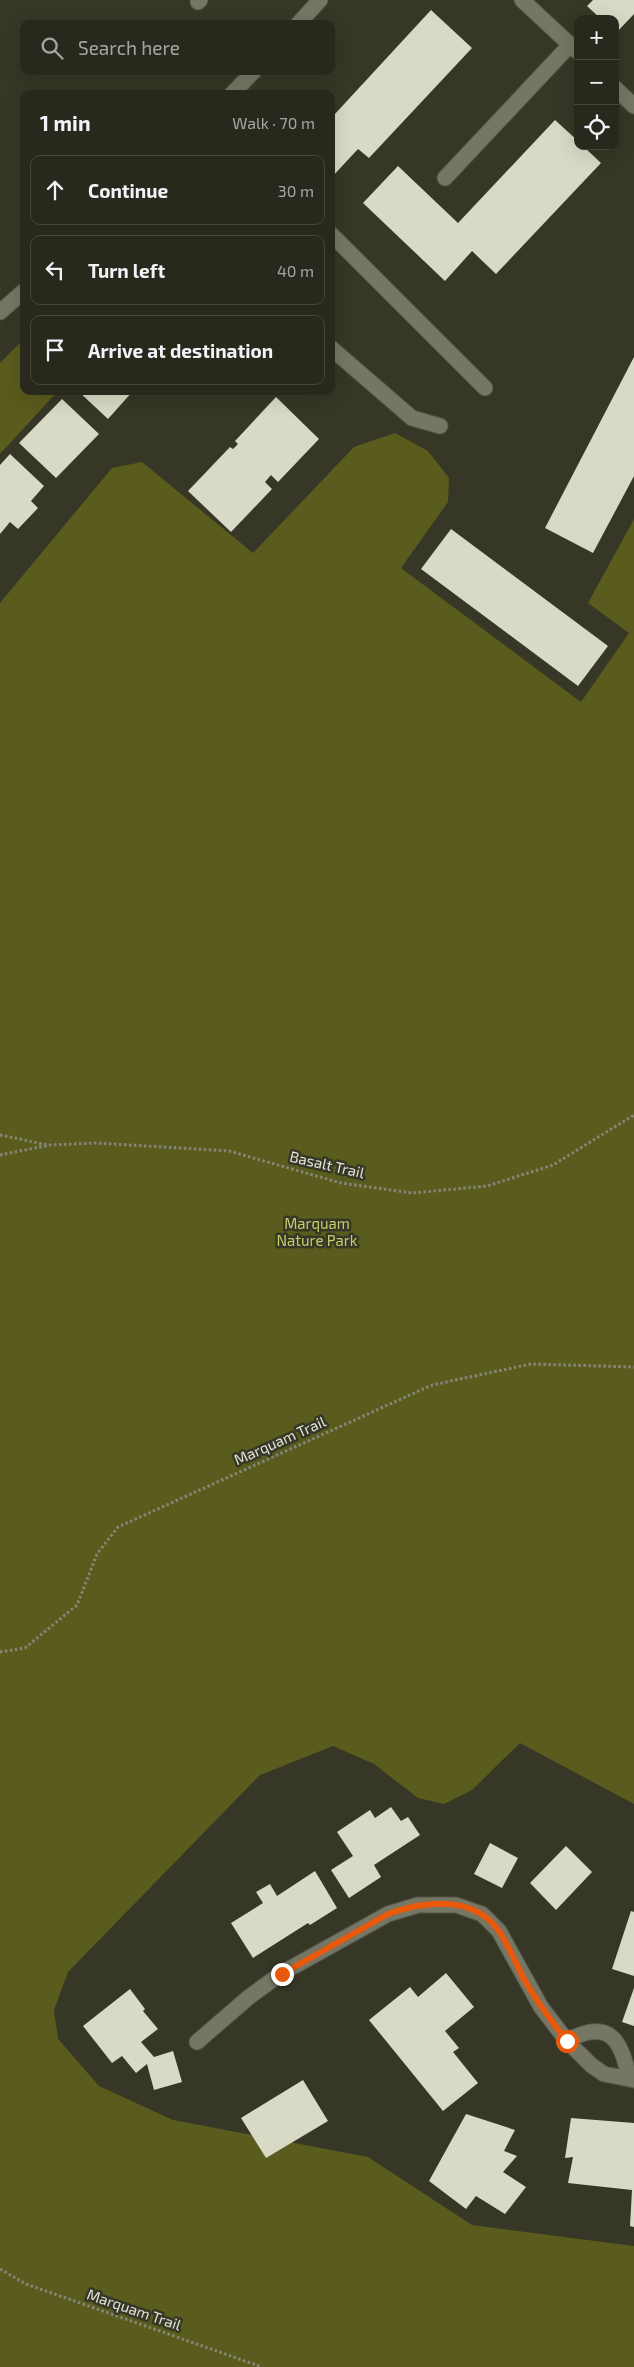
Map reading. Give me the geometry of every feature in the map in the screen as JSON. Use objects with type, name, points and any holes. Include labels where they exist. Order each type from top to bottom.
[{"type":"street","points":[[302,20],[320,0]]},
{"type":"street","points":[[445,178],[574,48],[522,0]]},
{"type":"street","points":[[236,90],[250,75]]},
{"type":"street","points":[[619,92],[634,106]]},
{"type":"street","points":[[335,238],[485,388]]},
{"type":"street","points":[[0,312],[20,294]]},
{"type":"street","points":[[335,351],[412,418],[440,426]]},
{"type":"street","points":[[197,2042],[250,1997],[282,1974],[388,1914],[418,1905],[442,1904],[470,1908],[490,1920],[499,1931],[541,2006],[567,2041],[591,2065],[604,2074],[631,2080],[626,2059],[618,2043],[606,2033],[596,2030],[583,2032],[567,2041]]},
{"type":"path","name":"Basalt Trail","points":[[0,1155],[50,1145],[96,1143],[229,1151],[341,1183],[412,1193],[487,1186],[553,1166],[634,1114]]},
{"type":"path","points":[[0,1134],[50,1145]]},
{"type":"path","name":"Marquam Trail","points":[[0,1652],[25,1648],[77,1606],[97,1554],[118,1527],[432,1385],[531,1364],[634,1367]]},
{"type":"path","name":"Marquam Trail","points":[[0,2269],[26,2284],[262,2367]]},
{"type":"green space","points":[[20,343],[20,395],[54,395],[0,454],[0,363]]},
{"type":"green space","name":"Marquam Nature Park","points":[[395,433],[428,451],[449,478],[448,502],[401,568],[581,702],[629,633],[588,603],[634,519],[634,1804],[520,1743],[472,1790],[444,1804],[418,1798],[374,1764],[333,1746],[260,1775],[68,1972],[54,2010],[58,2039],[99,2086],[173,2120],[368,2157],[472,2225],[634,2246],[634,2367],[0,2367],[0,603],[112,468],[142,462],[253,553],[354,447]]},
{"type":"building","points":[[593,0],[634,0],[634,14],[619,30],[619,15],[597,15],[587,6]]},
{"type":"building","points":[[431,10],[472,48],[369,158],[358,149],[335,174],[335,114]]},
{"type":"building","points":[[555,120],[574,137],[574,150],[587,150],[601,163],[496,274],[472,251],[445,281],[363,203],[398,166],[458,223]]},
{"type":"building","points":[[634,357],[634,476],[593,553],[545,528]]},
{"type":"building","points":[[82,395],[129,395],[108,419]]},
{"type":"building","points":[[276,397],[319,439],[278,482],[271,475],[265,482],[272,489],[231,532],[188,491],[230,447],[233,449],[238,444],[235,441]]},
{"type":"building","points":[[62,399],[99,434],[56,478],[19,443]]},
{"type":"building","points":[[10,454],[44,486],[31,501],[38,508],[18,529],[10,522],[0,534],[0,465]]},
{"type":"building","points":[[451,529],[608,646],[578,686],[421,569]]},
{"type":"building","points":[[391,1807],[401,1821],[408,1817],[420,1835],[374,1865],[381,1877],[349,1898],[331,1870],[353,1856],[337,1832],[370,1810],[375,1818]]},
{"type":"building","points":[[490,1843],[518,1858],[502,1888],[474,1874]]},
{"type":"building","points":[[566,1846],[592,1872],[556,1910],[530,1883]]},
{"type":"building","points":[[315,1871],[337,1908],[310,1925],[308,1923],[253,1958],[231,1923],[263,1903],[256,1892],[270,1884],[277,1896]]},
{"type":"building","points":[[631,1911],[634,1912],[634,1976],[612,1969]]},
{"type":"building","points":[[446,1973],[474,2007],[445,2031],[459,2048],[453,2052],[478,2083],[443,2111],[369,2020],[410,1987],[418,1997]]},
{"type":"building","points":[[634,1988],[634,2026],[622,2022]]},
{"type":"building","points":[[130,1989],[145,2009],[143,2011],[158,2029],[141,2042],[154,2057],[173,2051],[182,2082],[154,2090],[147,2064],[136,2073],[122,2056],[112,2063],[83,2026]]},
{"type":"building","points":[[303,2080],[328,2121],[266,2158],[241,2118]]},
{"type":"building","points":[[466,2114],[515,2130],[504,2151],[517,2156],[503,2172],[526,2187],[505,2214],[476,2196],[466,2209],[429,2181]]},
{"type":"building","points":[[571,2118],[634,2123],[634,2227],[630,2226],[632,2190],[568,2183],[573,2157],[565,2158]]},
{"type":"route","points":[[282,1974],[388,1914],[402,1909],[418,1905],[442,1904],[470,1908],[490,1920],[499,1931],[525,1981],[567,2041]]}]
